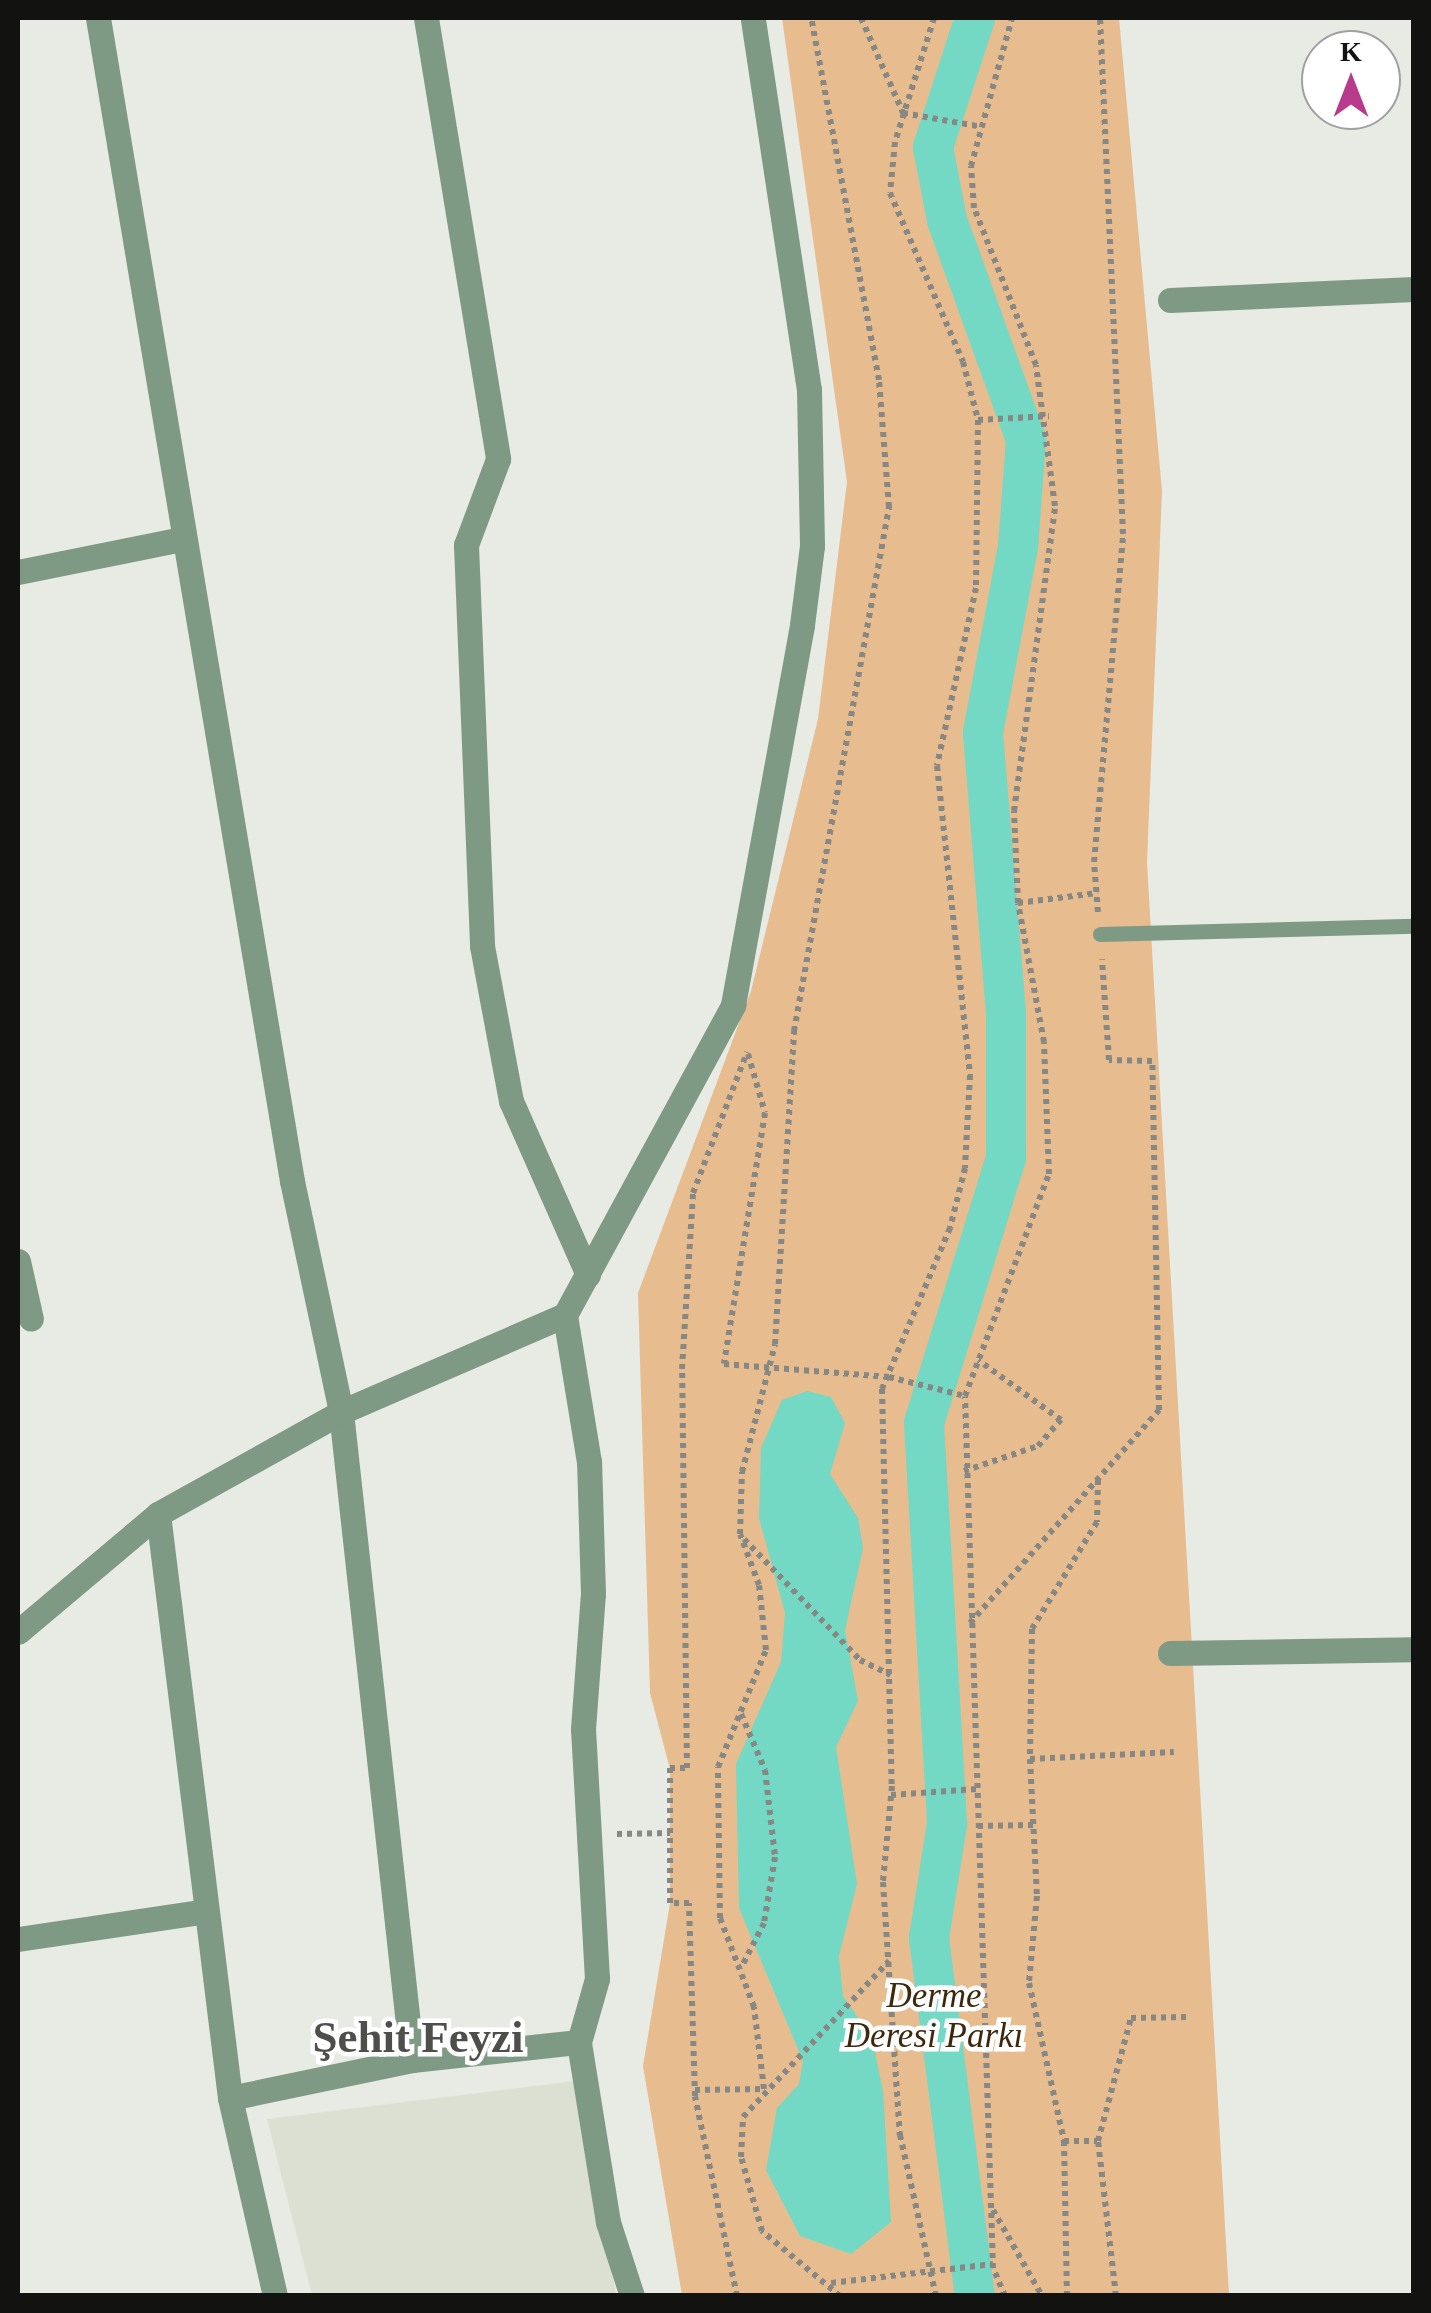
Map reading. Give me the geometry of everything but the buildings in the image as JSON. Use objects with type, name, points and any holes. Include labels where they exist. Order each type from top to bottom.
[{"type":"street","points":[[98,18],[181,539],[341,1412],[412,2060]]},
{"type":"street","points":[[426,18],[498,458],[466,545],[482,946],[511,1101],[588,1275]]},
{"type":"street","points":[[18,1632],[158,1514],[341,1412],[564,1315],[733,1005],[812,546],[810,390],[753,18]]},
{"type":"street","points":[[1170,300],[1414,289]]},
{"type":"street","points":[[18,572],[181,539]]},
{"type":"street","points":[[18,1261],[31,1320]]},
{"type":"street","points":[[564,1315],[588,1462],[589,1834],[597,1979],[579,2042],[608,2222],[632,2296]]},
{"type":"street","points":[[158,1514],[201,1912],[230,2098],[275,2296]]},
{"type":"street","points":[[1170,1654],[1414,1649]]},
{"type":"street","points":[[18,1940],[201,1912]]},
{"type":"street","points":[[230,2098],[412,2060],[579,2042]]},
{"type":"lane","points":[[1100,934],[1414,926]]},
{"type":"path","points":[[764,2089],[763,2042],[741,1967],[720,1918],[718,1786],[766,1623],[740,1534],[742,1472],[772,1367],[794,1032],[889,507],[879,380],[812,18]]},
{"type":"path","points":[[861,18],[904,114]]},
{"type":"path","points":[[934,18],[904,114],[890,193],[963,362],[979,420],[976,588],[937,766],[970,1075],[965,1168],[890,1378],[893,1794],[889,1961],[900,2135],[936,2296]]},
{"type":"path","points":[[1005,2296],[992,2264],[963,1396],[1049,1174],[1044,1042],[1018,903],[1018,737],[1055,506],[1047,416],[1008,279],[974,208],[980,127],[1012,18]]},
{"type":"path","points":[[970,1624],[1159,1410],[1152,1061],[1109,1060],[1097,893],[1124,534],[1100,18]]},
{"type":"path","points":[[904,114],[980,127]]},
{"type":"path","points":[[979,420],[1047,416]]},
{"type":"path","points":[[1018,903],[1097,893]]},
{"type":"path","points":[[733,1005],[765,1113],[724,1364],[890,1378],[963,1396]]},
{"type":"path","points":[[736,2296],[695,2090],[690,1903],[670,1903],[670,1768],[687,1768],[682,1368],[694,1193],[747,1052]]},
{"type":"path","points":[[964,1471],[1038,1446],[1061,1420],[978,1360]]},
{"type":"path","points":[[1067,2296],[1064,2141],[1029,1983],[1034,1825],[1030,1759],[1032,1628],[1097,1522],[1098,1479]]},
{"type":"path","points":[[740,1534],[860,1660],[892,1676]]},
{"type":"path","points":[[741,1714],[751,1729],[775,1858],[754,1944],[741,1967]]},
{"type":"path","points":[[1030,1759],[1174,1752]]},
{"type":"path","points":[[893,1794],[975,1789]]},
{"type":"path","points":[[978,1826],[1034,1825]]},
{"type":"path","points":[[589,1834],[670,1833]]},
{"type":"path","points":[[840,2296],[830,2284],[777,2248],[748,2201],[743,2118],[764,2089],[889,1961]]},
{"type":"path","points":[[1116,2296],[1098,2141],[1131,2018],[1186,2017]]},
{"type":"path","points":[[695,2090],[764,2089]]},
{"type":"path","points":[[1064,2141],[1098,2141]]},
{"type":"path","points":[[992,2206],[1042,2296]]},
{"type":"path","points":[[830,2284],[932,2277],[992,2264]]},
{"type":"shaded area","points":[[807,1391],[831,1397],[845,1423],[830,1474],[858,1518],[863,1548],[845,1630],[858,1701],[836,1747],[857,1884],[839,1956],[843,1996],[872,2038],[883,2091],[891,2222],[851,2254],[800,2236],[766,2170],[777,2108],[799,2084],[803,2061],[739,1908],[736,1764],[781,1662],[785,1613],[759,1518],[761,1448],[782,1400]]},
{"type":"shaded area","points":[[575,2081],[616,2295],[312,2295],[267,2119]]},
{"type":"green space","name":"Derme Deresi Parkı","points":[[782,18],[1119,18],[1162,491],[1147,862],[1229,2295],[682,2295],[643,2066],[670,1903],[670,1769],[650,1693],[638,1293],[751,991],[818,719],[847,482]]},
{"type":"waterway","points":[[975,18],[933,147],[947,220],[1026,439],[1018,547],[983,733],[1006,1013],[1006,1158],[924,1423],[947,1824],[929,1938],[975,2296]]},
{"type":"district","name":"Şehit Feyzi","points":[[418,2038]]}]
